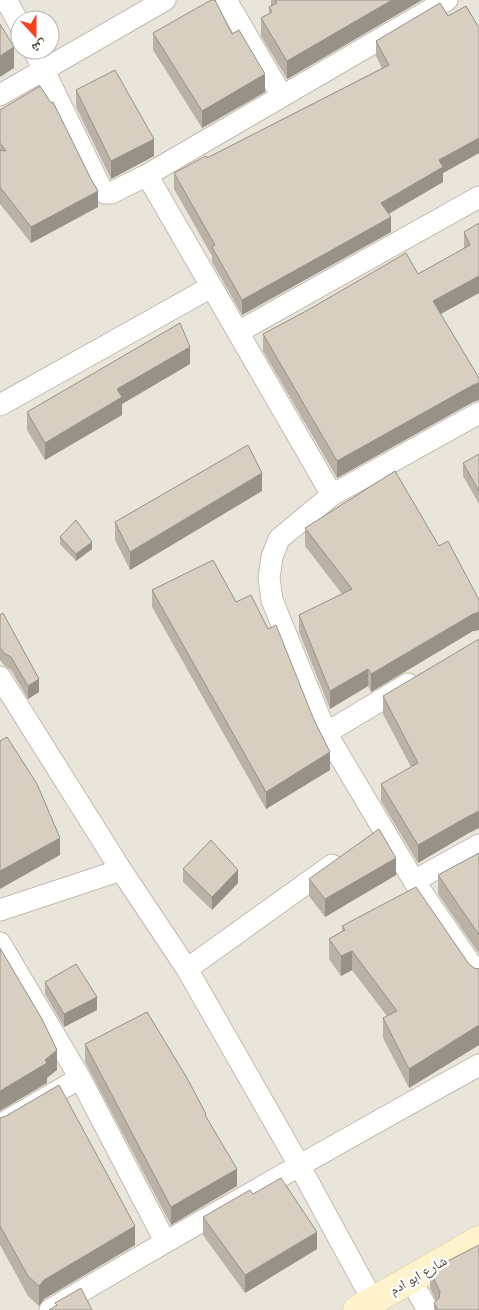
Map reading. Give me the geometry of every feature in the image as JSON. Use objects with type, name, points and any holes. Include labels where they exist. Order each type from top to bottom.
[{"type":"street","points":[[0,95],[165,0]]},
{"type":"street","points":[[226,0],[282,96]]},
{"type":"street","points":[[39,60],[102,190],[105,193],[111,193],[147,175],[447,0]]},
{"type":"street","points":[[147,175],[332,495]]},
{"type":"street","points":[[238,332],[479,197]]},
{"type":"street","points":[[0,405],[211,287]]},
{"type":"street","points":[[479,413],[332,495],[279,539],[272,557],[269,578],[272,600],[326,732],[375,834],[414,881],[479,976]]},
{"type":"street","points":[[326,732],[428,672]]},
{"type":"street","points":[[2,683],[121,870],[187,969],[299,1164],[365,1306]]},
{"type":"street","points":[[414,881],[479,845]]},
{"type":"street","points":[[187,969],[344,856]]},
{"type":"street","points":[[0,910],[121,870]]},
{"type":"street","points":[[0,943],[80,1078],[166,1241]]},
{"type":"street","points":[[50,1310],[299,1164],[479,1065]]},
{"type":"street","points":[[0,1125],[80,1078]]},
{"type":"street","name":"شارع ابو ادم","points":[[365,1306],[479,1240]]},
{"type":"street","points":[[410,1279],[428,1310]]},
{"type":"shaded area","points":[[0,0],[479,0],[479,1310],[0,1310]]},
{"type":"building","points":[[211,0],[215,0],[232,34],[239,30],[265,74],[202,111],[153,33]]},
{"type":"building","points":[[275,0],[392,0],[287,61],[261,18],[272,12],[269,7],[277,3]]},
{"type":"building","points":[[440,3],[448,16],[466,6],[479,28],[479,138],[439,160],[443,167],[381,203],[391,217],[242,300],[212,247],[215,245],[174,173],[389,65],[376,41]]},
{"type":"building","points":[[0,24],[10,40],[10,50],[0,56]]},
{"type":"building","points":[[115,70],[154,139],[111,161],[76,90]]},
{"type":"building","points":[[40,86],[51,103],[53,102],[98,191],[31,227],[0,187],[0,150],[6,151],[0,143],[0,110]]},
{"type":"building","points":[[479,223],[479,276],[433,301],[479,378],[479,383],[337,461],[263,334],[406,253],[418,274],[470,245],[464,232]]},
{"type":"building","points":[[180,323],[190,347],[117,389],[122,397],[45,443],[27,412]]},
{"type":"building","points":[[248,445],[262,473],[130,552],[115,522]]},
{"type":"building","points":[[479,454],[479,491],[463,463]]},
{"type":"building","points":[[395,471],[439,546],[448,541],[479,600],[479,612],[371,674],[368,669],[330,691],[299,615],[352,589],[305,528]]},
{"type":"building","points":[[76,520],[92,542],[76,554],[60,537]]},
{"type":"building","points":[[213,560],[236,602],[251,595],[268,629],[276,625],[314,720],[330,752],[266,792],[152,590]]},
{"type":"building","points":[[3,613],[39,679],[28,686],[11,657],[4,653],[0,647],[0,615]]},
{"type":"building","points":[[479,639],[479,811],[418,845],[381,784],[418,763],[383,696]]},
{"type":"building","points":[[7,737],[37,784],[60,838],[0,871],[0,741]]},
{"type":"building","points":[[379,829],[396,858],[325,899],[309,879]]},
{"type":"building","points":[[211,840],[238,870],[212,897],[183,869]]},
{"type":"building","points":[[479,853],[479,935],[438,875]]},
{"type":"building","points":[[416,887],[469,964],[479,969],[479,1025],[409,1069],[383,1018],[397,1011],[352,951],[341,956],[329,939],[345,930],[342,926]]},
{"type":"building","points":[[0,948],[42,1019],[57,1050],[45,1060],[47,1063],[0,1091]]},
{"type":"building","points":[[76,964],[97,997],[64,1014],[45,982]]},
{"type":"building","points":[[147,1012],[187,1078],[205,1115],[237,1169],[171,1207],[85,1044]]},
{"type":"building","points":[[59,1085],[135,1226],[44,1280],[39,1286],[28,1276],[0,1226],[0,1118]]},
{"type":"building","points":[[281,1178],[317,1232],[245,1275],[203,1217],[250,1190],[253,1194]]},
{"type":"building","points":[[479,1245],[479,1310],[438,1310],[434,1303],[439,1298],[440,1292],[430,1270]]},
{"type":"building","points":[[81,1288],[92,1310],[49,1310],[57,1305],[55,1303]]}]
